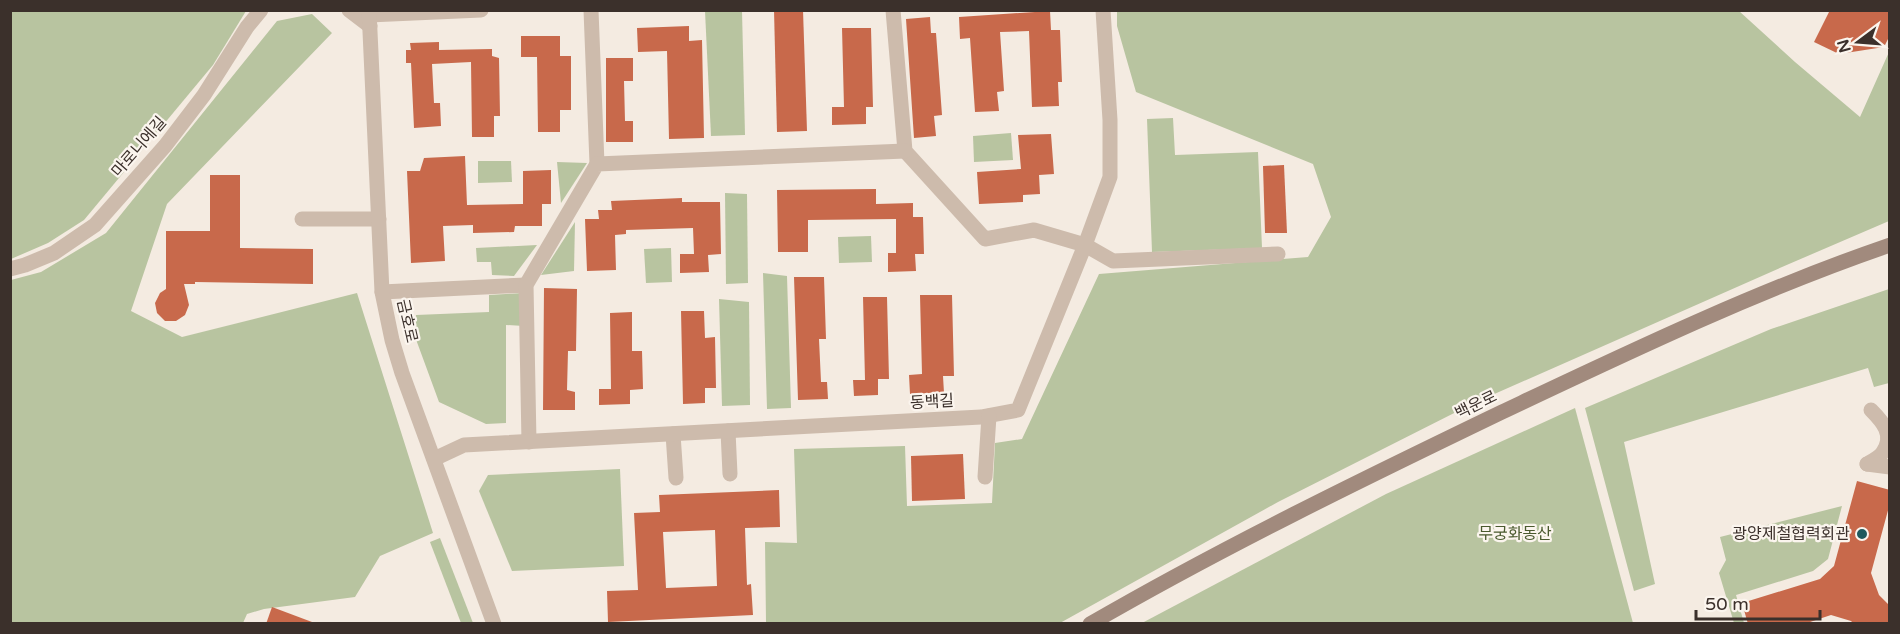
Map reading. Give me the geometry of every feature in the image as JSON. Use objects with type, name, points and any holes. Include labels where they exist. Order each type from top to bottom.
[{"type":"main road","name":"백운로","points":[[1090,624],[1147,590],[1537,396],[1735,304],[1890,245]]},
{"type":"street","name":"마로니에길","points":[[10,269],[54,253],[95,225],[178,129],[204,95],[247,27],[261,10]]},
{"type":"street","points":[[349,10],[369,17],[481,10]]},
{"type":"street","points":[[529,442],[526,285],[597,164],[591,10]]},
{"type":"street","points":[[893,10],[905,151],[985,239],[1034,230],[1085,245],[1113,261],[1278,254]]},
{"type":"street","name":"동백길","points":[[434,459],[464,445],[989,416],[1018,410],[1110,177],[1110,120],[1104,10]]},
{"type":"street","name":"금호로","points":[[369,17],[382,292],[402,373],[494,624]]},
{"type":"street","points":[[597,164],[905,151]]},
{"type":"street","points":[[302,219],[379,219]]},
{"type":"street","points":[[382,292],[526,285]]},
{"type":"street","points":[[1890,417],[1871,410],[1884,423],[1888,436],[1883,453],[1867,464],[1890,467]]},
{"type":"street","points":[[985,477],[989,416]]},
{"type":"street","points":[[728,431],[730,474]]},
{"type":"street","points":[[673,434],[676,478]]},
{"type":"green space","points":[[10,11],[246,11],[213,65],[84,220],[48,243],[11,259]]},
{"type":"green space","points":[[705,11],[742,11],[745,135],[711,136]]},
{"type":"green space","points":[[1117,11],[1739,11],[1860,117],[1889,52],[1889,221],[1474,403],[1278,502],[1060,623],[726,624],[766,622],[765,542],[797,543],[794,449],[905,446],[907,506],[992,503],[995,443],[1022,439],[1099,274],[1308,257],[1331,217],[1313,164],[1136,92],[1117,26]]},
{"type":"green space","points":[[312,14],[332,33],[167,204],[131,311],[182,337],[357,293],[433,533],[380,556],[355,597],[264,609],[247,614],[243,623],[11,624],[11,280],[41,272],[106,233],[277,21]]},
{"type":"green space","points":[[1173,118],[1175,155],[1258,152],[1262,248],[1152,252],[1147,119]]},
{"type":"green space","points":[[1011,133],[1013,160],[974,162],[973,136]]},
{"type":"green space","points":[[478,161],[511,161],[512,182],[478,183]]},
{"type":"green space","points":[[557,162],[587,163],[561,203]]},
{"type":"green space","points":[[725,193],[747,194],[748,283],[726,284]]},
{"type":"green space","points":[[575,222],[574,271],[541,275]]},
{"type":"green space","points":[[871,236],[872,262],[839,263],[838,237]]},
{"type":"green space","points":[[537,245],[514,276],[492,275],[491,262],[477,262],[476,248]]},
{"type":"green space","points":[[671,248],[672,282],[646,283],[644,249]]},
{"type":"green space","points":[[763,273],[787,276],[791,408],[767,409]]},
{"type":"green space","points":[[1889,289],[1889,383],[1874,387],[1868,368],[1624,442],[1655,584],[1634,591],[1585,408],[1771,329]]},
{"type":"green space","points":[[523,293],[524,326],[506,325],[506,423],[486,424],[439,402],[414,334],[416,315],[489,312],[489,295]]},
{"type":"green space","points":[[719,299],[749,302],[750,405],[722,406]]},
{"type":"green space","name":"무궁화동산","points":[[1575,408],[1633,623],[1142,623],[1386,494]]},
{"type":"green space","points":[[620,469],[624,566],[512,571],[479,491],[488,475]]},
{"type":"green space","points":[[1842,506],[1828,559],[1813,571],[1736,595],[1744,623],[1734,623],[1719,573],[1726,560],[1720,537]]},
{"type":"green space","points":[[440,538],[473,623],[461,623],[430,542]]},
{"type":"building","points":[[774,10],[803,10],[807,131],[777,132]]},
{"type":"building","points":[[1830,10],[1890,10],[1890,35],[1884,47],[1839,54],[1814,42]]},
{"type":"building","points":[[1050,11],[1051,30],[1060,30],[1062,82],[1058,82],[1059,106],[1032,107],[1029,31],[1000,32],[1004,91],[997,92],[999,111],[975,112],[970,38],[960,39],[959,17]]},
{"type":"building","points":[[930,17],[931,33],[936,33],[942,115],[934,116],[936,136],[914,138],[906,19]]},
{"type":"building","points":[[689,26],[689,41],[702,40],[704,138],[669,139],[667,51],[638,52],[637,28]]},
{"type":"building","points":[[842,28],[871,28],[873,107],[866,107],[866,124],[832,125],[832,107],[844,107]]},
{"type":"building","points":[[521,36],[560,36],[560,56],[571,56],[571,110],[560,110],[560,132],[538,132],[537,57],[521,57]]},
{"type":"building","points":[[439,42],[439,50],[492,49],[492,56],[499,58],[500,116],[494,116],[494,137],[472,137],[471,62],[432,64],[434,103],[440,103],[441,126],[414,128],[411,63],[406,63],[406,50],[411,50],[410,43]]},
{"type":"building","points":[[606,58],[633,58],[633,81],[624,81],[625,121],[633,121],[633,142],[606,142]]},
{"type":"building","points":[[1051,134],[1054,174],[1039,175],[1040,194],[1023,195],[1023,202],[979,204],[977,172],[1021,169],[1018,135]]},
{"type":"building","points":[[465,156],[467,205],[523,204],[523,171],[551,170],[551,204],[542,204],[542,226],[515,226],[514,232],[473,233],[473,225],[443,226],[445,261],[411,263],[407,171],[420,171],[424,158]]},
{"type":"building","points":[[1284,165],[1287,233],[1265,233],[1263,166]]},
{"type":"building","points":[[210,175],[240,175],[240,248],[313,249],[313,284],[195,282],[195,284],[184,284],[189,305],[185,315],[176,321],[165,321],[157,313],[155,303],[160,293],[166,289],[166,231],[210,231]]},
{"type":"building","points":[[876,189],[876,204],[913,203],[913,217],[923,217],[924,254],[915,254],[916,271],[888,272],[888,253],[896,253],[896,219],[808,220],[808,252],[778,252],[777,190]]},
{"type":"building","points":[[682,198],[682,202],[720,202],[721,254],[708,255],[709,272],[680,273],[680,254],[694,254],[693,228],[626,230],[626,234],[615,235],[616,270],[587,271],[585,219],[599,219],[598,210],[612,210],[611,201]]},
{"type":"building","points":[[794,277],[824,277],[826,339],[819,339],[821,382],[827,382],[828,399],[798,400]]},
{"type":"building","points":[[544,288],[577,289],[576,351],[568,351],[567,390],[575,392],[575,410],[543,410]]},
{"type":"building","points":[[920,295],[952,295],[954,376],[943,376],[944,393],[910,394],[909,375],[922,374]]},
{"type":"building","points":[[863,297],[887,297],[889,379],[878,379],[878,395],[854,396],[853,380],[865,380]]},
{"type":"building","points":[[681,311],[704,311],[705,338],[715,337],[716,388],[705,388],[705,403],[683,404]]},
{"type":"building","points":[[632,312],[632,351],[642,351],[643,389],[630,390],[630,404],[599,405],[599,389],[611,389],[610,313]]},
{"type":"building","points":[[963,454],[965,499],[912,501],[911,456]]},
{"type":"building","name":"광양제철협력회관","points":[[1857,481],[1890,490],[1890,503],[1871,573],[1879,595],[1890,606],[1890,624],[1854,624],[1831,615],[1804,624],[1748,624],[1742,603],[1820,579],[1834,566]]},
{"type":"building","points":[[779,490],[780,527],[745,528],[747,585],[751,584],[753,615],[608,622],[607,591],[638,590],[634,513],[660,512],[659,495]],"holes":[[[715,530],[717,586],[666,588],[663,532]]]},
{"type":"building","points":[[272,607],[312,622],[312,624],[266,624]]},
{"type":"place","name":"광양제철협력회관","points":[[1862,534]]}]
